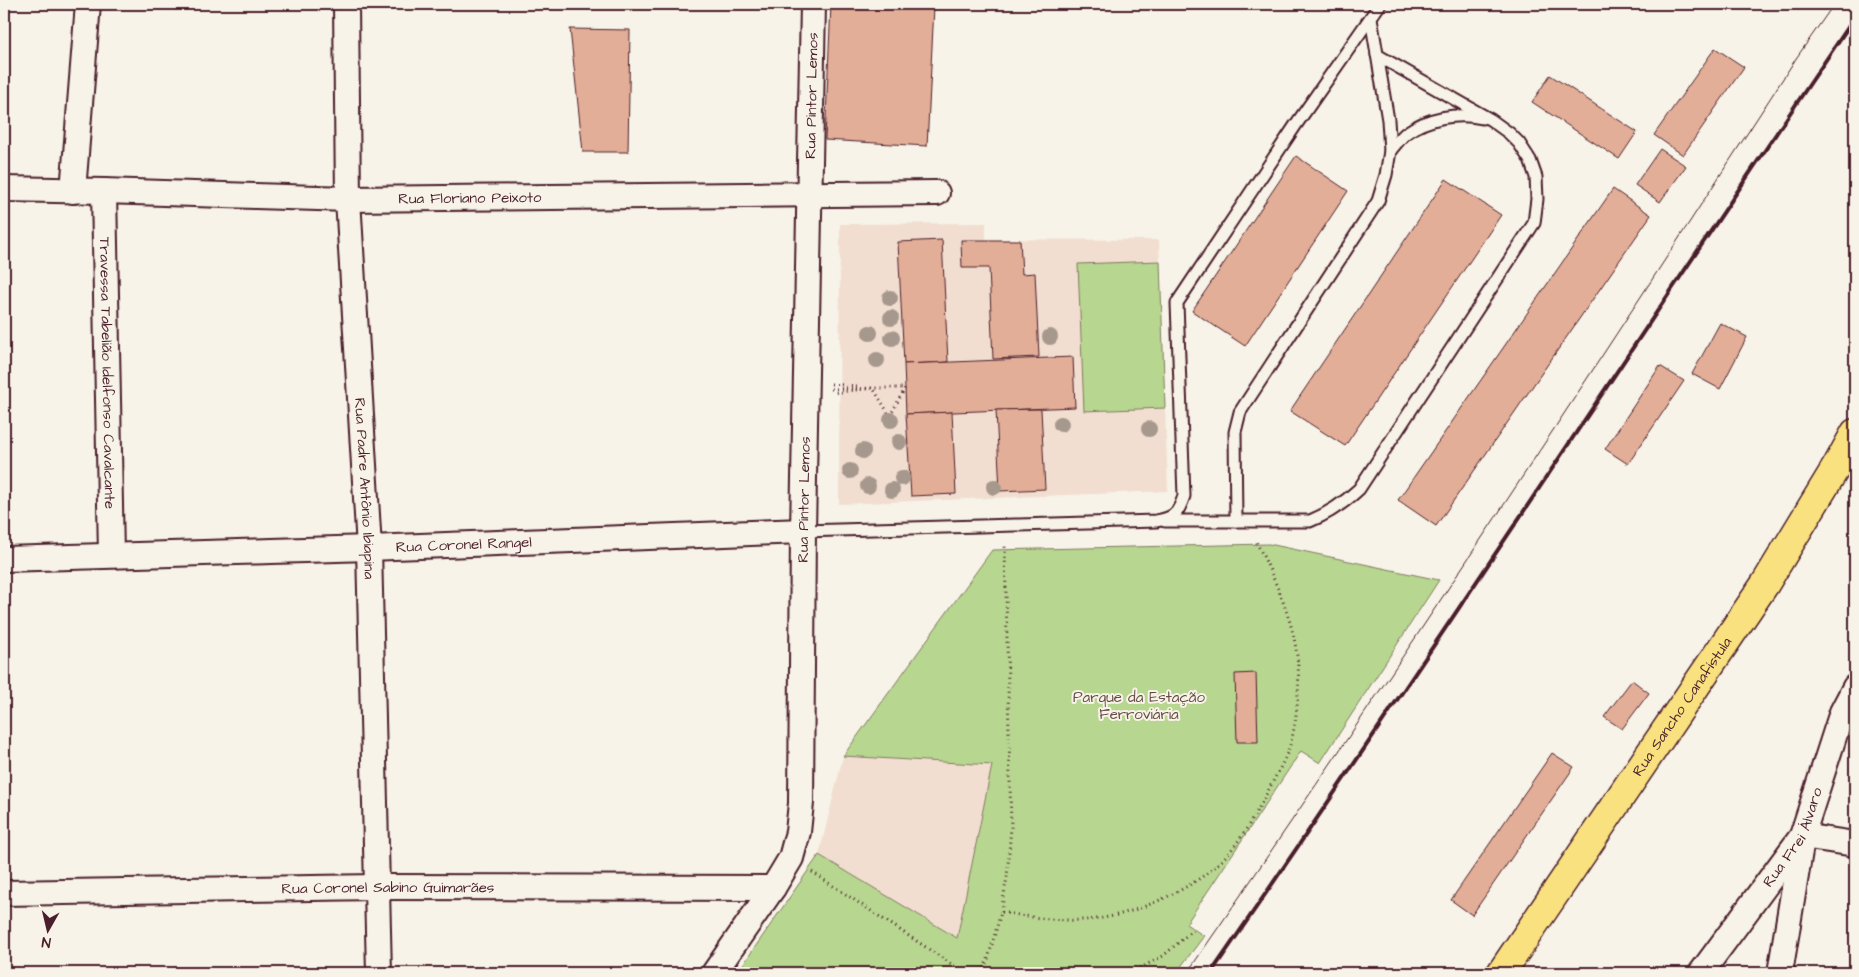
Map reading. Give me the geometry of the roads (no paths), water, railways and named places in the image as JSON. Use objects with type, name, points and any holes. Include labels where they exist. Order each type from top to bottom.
[{"type":"main road","name":"Rua Sancho Canafístula","points":[[1501,973],[1765,584],[1855,433]]},
{"type":"street","points":[[73,191],[88,4]]},
{"type":"street","name":"Rua Padre Antônio Ibiapina","points":[[346,4],[348,199],[369,548],[379,973]]},
{"type":"street","name":"Rua Pintor Lemos","points":[[714,973],[773,888],[790,858],[798,832],[801,803],[803,531],[813,4]]},
{"type":"street","name":"Rua Floriano Peixoto","points":[[4,190],[104,191],[348,199],[937,193]]},
{"type":"street","name":"Travessa Tabelião Idelfonso Cavalcante","points":[[104,191],[111,556]]},
{"type":"street","name":"Rua Coronel Rangel","points":[[4,559],[369,548],[803,531]]},
{"type":"street","name":"Rua Frei Álvaro","points":[[1701,973],[1802,836],[1842,712],[1855,687]]},
{"type":"street","points":[[1780,973],[1802,836],[1855,844]]},
{"type":"street","name":"Rua Coronel Sabino Guimarães","points":[[4,893],[376,887],[773,888]]},
{"type":"lane","points":[[1156,521],[1170,519],[1180,508],[1184,496],[1177,303],[1380,4]]},
{"type":"lane","points":[[1241,521],[1234,432],[1240,412],[1378,201],[1386,175],[1390,151],[1388,120],[1371,18]]},
{"type":"lane","points":[[803,531],[1156,521],[1310,520],[1333,510],[1345,502],[1359,489],[1534,223],[1538,199],[1536,177],[1530,160],[1519,143],[1509,133],[1491,120],[1378,55]]},
{"type":"lane","points":[[1390,151],[1406,133],[1427,122],[1451,116],[1470,115],[1491,120]]},
{"type":"tram line","points":[[1187,973],[1419,632],[1797,57],[1834,4]]},
{"type":"railway","points":[[1211,973],[1374,735],[1855,17]]},
{"type":"park label","name":"Parque da Estação Ferroviária","points":[[1139,706]]}]
